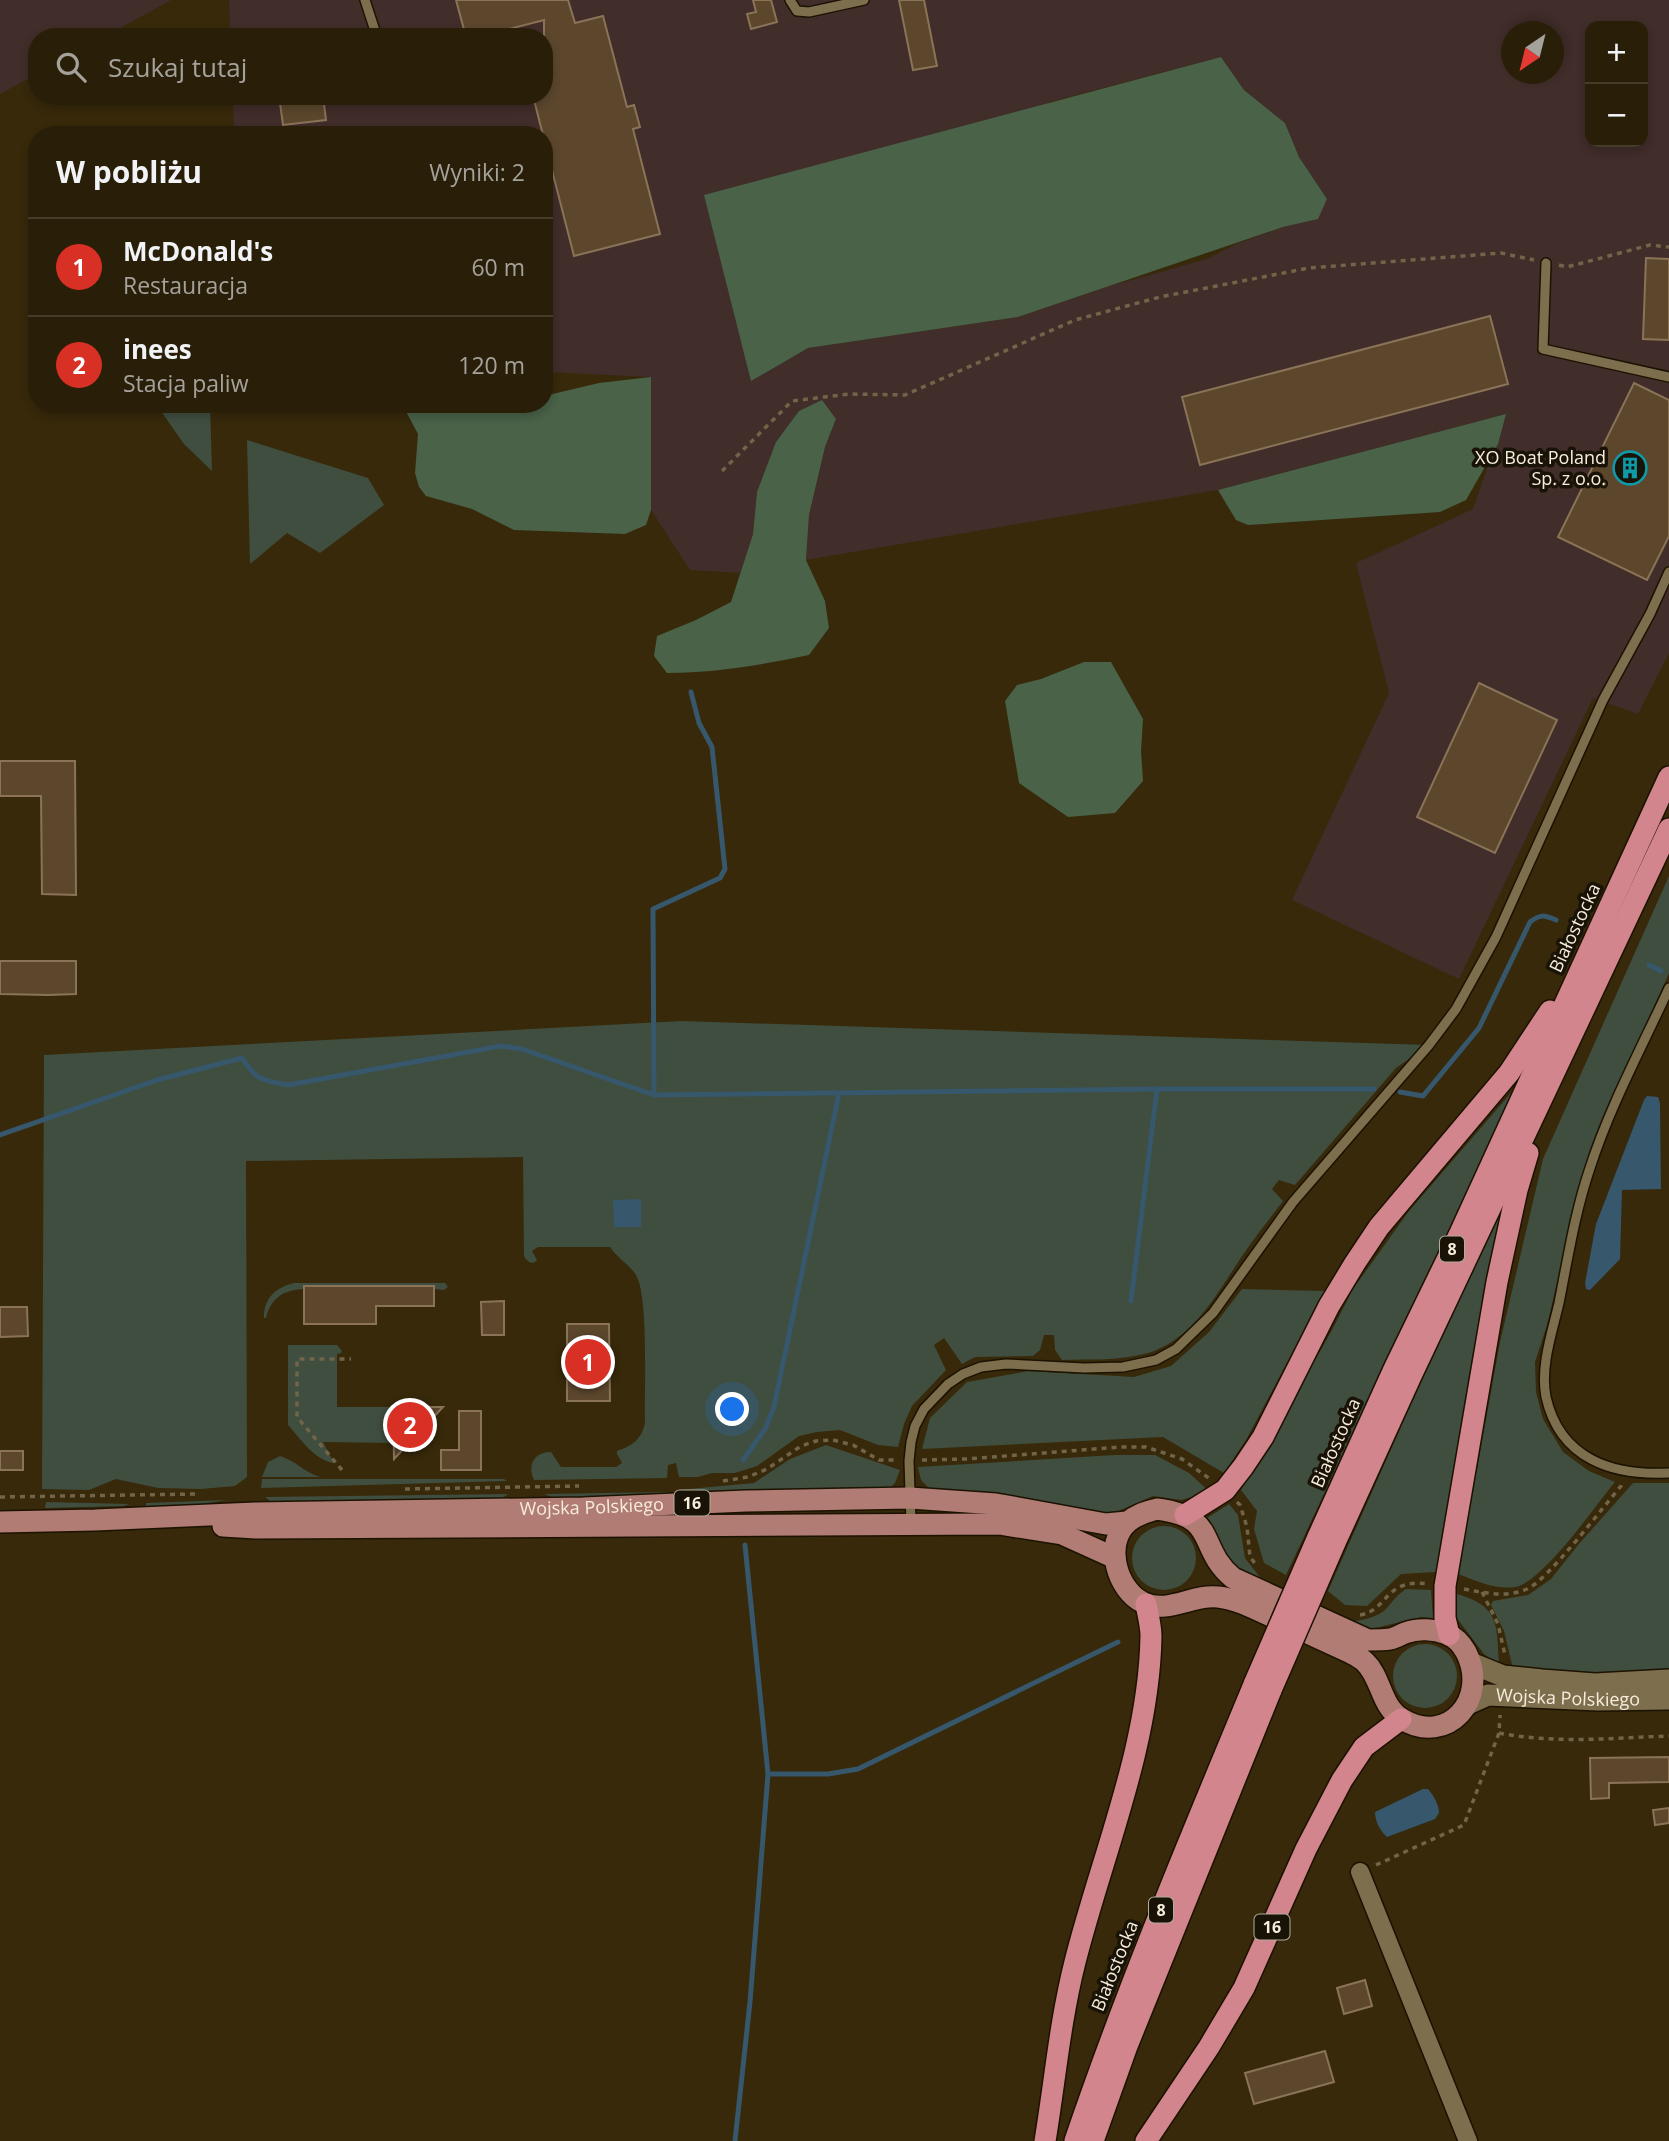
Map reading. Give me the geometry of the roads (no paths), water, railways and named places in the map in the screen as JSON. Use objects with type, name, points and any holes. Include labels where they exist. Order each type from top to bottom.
[{"type":"highway","name":"Białostocka","points":[[1075,2141],[1107,2049],[1186,1849],[1263,1686],[1326,1541],[1394,1369],[1460,1233],[1669,777]]},
{"type":"highway","name":"Białostocka","points":[[1326,1541],[1411,1376],[1669,829]]},
{"type":"highway","points":[[1185,1515],[1225,1490],[1243,1467],[1263,1437],[1329,1306],[1367,1245],[1388,1216],[1509,1073],[1585,960]]},
{"type":"highway","points":[[1449,1634],[1445,1618],[1445,1586],[1495,1294],[1517,1191],[1546,1091]]},
{"type":"highway","points":[[1045,2141],[1063,2017],[1074,1966],[1127,1785],[1143,1704],[1151,1633],[1146,1604]]},
{"type":"highway","name":"Białostocka","points":[[1093,2141],[1263,1686]]},
{"type":"highway","name":"16","points":[[1146,2141],[1209,2047],[1244,1988],[1306,1849],[1342,1780],[1364,1747],[1401,1719]]},
{"type":"main road","name":"Wojska Polskiego","points":[[520,1517],[583,1508],[910,1498],[996,1504],[1105,1524],[1127,1522]]},
{"type":"main road","name":"16","points":[[1127,1522],[1142,1513],[1157,1509],[1185,1515]]},
{"type":"main road","name":"Wojska Polskiego","points":[[0,1522],[256,1513],[911,1525],[999,1524],[1062,1534],[1115,1558]]},
{"type":"main road","points":[[1127,1522],[1118,1534],[1115,1558],[1123,1585],[1135,1598],[1146,1604],[1161,1607],[1200,1597],[1228,1599],[1353,1643],[1392,1639],[1420,1629],[1449,1634],[1462,1645],[1471,1663],[1474,1679],[1468,1704],[1456,1717],[1441,1725],[1416,1726],[1401,1719],[1390,1709],[1373,1674],[1353,1643],[1233,1578],[1221,1568],[1203,1531],[1195,1521],[1185,1515]]},
{"type":"main road","name":"Wojska Polskiego","points":[[1471,1663],[1503,1685],[1598,1700],[1669,1699]]},
{"type":"main road","name":"Wojska Polskiego","points":[[1468,1704],[1503,1685],[1669,1680]]},
{"type":"street","points":[[1360,1872],[1468,2141]]},
{"type":"lane","points":[[365,0],[374,28]]},
{"type":"lane","points":[[790,0],[797,11],[809,12],[864,0]]},
{"type":"lane","points":[[1546,262],[1543,349],[1669,377]]},
{"type":"lane","points":[[911,1525],[909,1461],[915,1426],[932,1398],[963,1374],[981,1367],[1006,1364],[1123,1367],[1156,1360],[1176,1349],[1213,1313],[1293,1202],[1429,1045],[1456,1009],[1496,937],[1602,700],[1650,614],[1669,572]]},
{"type":"lane","points":[[1669,988],[1590,1166],[1581,1195],[1545,1363],[1546,1396],[1552,1415],[1575,1450],[1597,1463],[1624,1472],[1669,1474]]},
{"type":"water","points":[[1647,1096],[1658,1097],[1660,1103],[1661,1189],[1622,1190],[1620,1259],[1590,1290],[1586,1289],[1596,1224]]},
{"type":"water","points":[[641,1199],[641,1227],[614,1227],[613,1200]]},
{"type":"water","points":[[1428,1789],[1437,1804],[1439,1813],[1435,1819],[1387,1837],[1378,1826],[1375,1812]]},
{"type":"waterway","points":[[654,1095],[653,909],[720,878],[725,869],[712,747],[699,723],[691,692]]},
{"type":"waterway","points":[[1400,1092],[1423,1096],[1479,1028],[1530,922],[1542,916],[1556,920]]},
{"type":"waterway","points":[[1649,965],[1661,971]]},
{"type":"waterway","points":[[0,1135],[157,1080],[242,1058],[261,1078],[288,1085],[501,1046],[522,1049],[654,1095],[1374,1089]]},
{"type":"waterway","points":[[1131,1301],[1157,1089]]},
{"type":"waterway","points":[[743,1460],[765,1429],[774,1407],[839,1093]]},
{"type":"waterway","points":[[735,2141],[750,2002],[768,1774],[745,1545]]},
{"type":"waterway","points":[[768,1774],[828,1774],[858,1769],[1118,1642]]},
{"type":"place","name":"XO Boat Poland Sp. z o.o.","points":[[1630,468]]},
{"type":"place","name":"McDonald's","points":[[588,1362]]},
{"type":"place","name":"inees","points":[[410,1425]]}]
